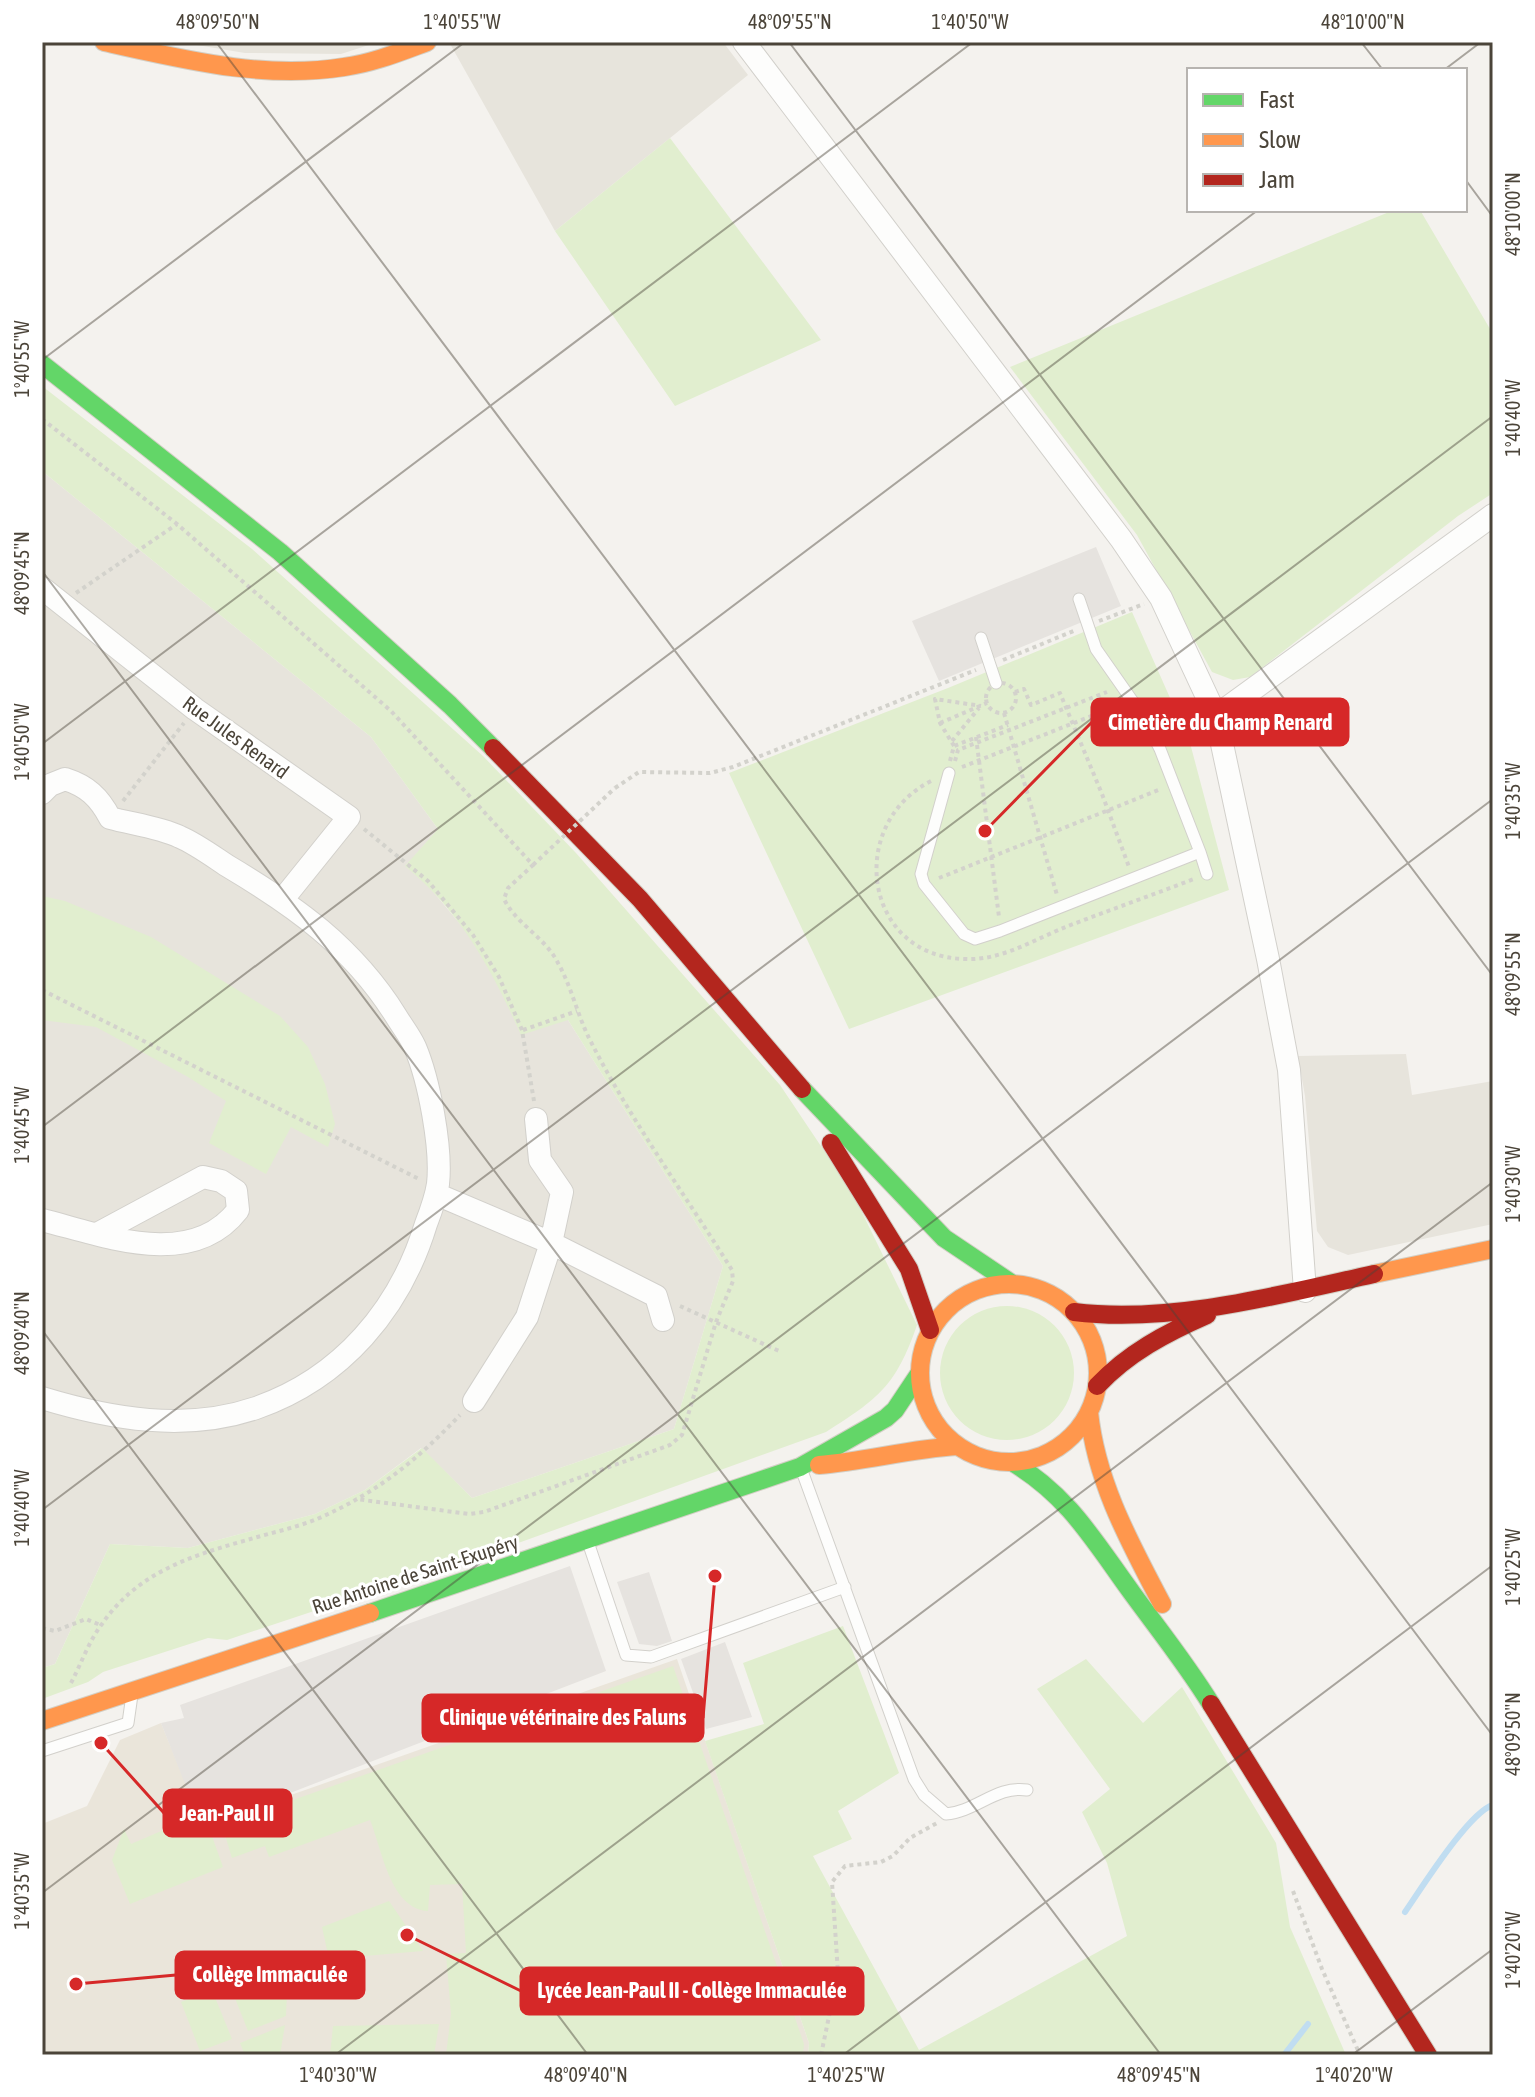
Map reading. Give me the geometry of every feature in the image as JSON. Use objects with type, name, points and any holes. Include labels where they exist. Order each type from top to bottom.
[{"type":"main road","points":[[104,42],[238,70],[289,73],[357,66],[427,42]]},
{"type":"main road","points":[[44,365],[280,552],[450,705],[640,899],[793,1080],[944,1238],[1011,1283],[1044,1291],[1074,1312],[1086,1328],[1098,1366],[1097,1386],[1089,1412],[1089,1431],[1105,1481],[1189,1668]]},
{"type":"main road","points":[[793,1080],[909,1269],[930,1330]]},
{"type":"main road","points":[[1074,1312],[1107,1316],[1231,1305],[1493,1249]]},
{"type":"main road","points":[[1011,1283],[971,1292],[948,1308],[930,1330],[922,1352],[919,1374],[922,1395],[930,1415],[957,1446],[992,1461],[1012,1462],[1043,1455],[1057,1448],[1070,1438],[1089,1412]]},
{"type":"main road","points":[[1097,1386],[1133,1352],[1179,1327],[1231,1305]]},
{"type":"main road","name":"Rue Antoine de Saint-Exupéry","points":[[42,1721],[587,1541],[800,1467],[886,1418],[895,1410],[919,1374]]},
{"type":"main road","name":"Rue Antoine de Saint-Exupéry","points":[[800,1467],[844,1463],[908,1449],[957,1446]]},
{"type":"main road","points":[[1012,1462],[1049,1485],[1069,1504],[1189,1668],[1428,2055]]},
{"type":"street","points":[[744,42],[1121,539],[1161,598],[1216,716],[1289,1070],[1305,1291]]},
{"type":"street","points":[[1216,716],[1493,515]]},
{"type":"street","name":"Rue Jules Renard","points":[[42,588],[195,709],[349,817]]},
{"type":"street","points":[[42,793],[50,785],[65,779],[83,785],[101,802],[110,818],[178,836],[283,899],[326,933],[376,985],[415,1046],[433,1108],[438,1181],[419,1248],[389,1304],[364,1340],[297,1389],[256,1408],[203,1420],[147,1421],[42,1398]]},
{"type":"street","points":[[283,899],[349,817]]},
{"type":"street","points":[[474,1401],[527,1317],[551,1243],[562,1192],[540,1160],[536,1119]]},
{"type":"street","points":[[42,1220],[97,1234],[139,1243],[174,1246],[202,1238],[227,1224],[238,1210],[236,1191],[221,1181],[203,1177],[97,1234]]},
{"type":"street","points":[[436,1194],[551,1243],[656,1296],[663,1320]]},
{"type":"lane","points":[[1079,599],[1096,649],[1149,727],[1175,784],[1207,874]]},
{"type":"lane","points":[[981,638],[996,683]]},
{"type":"lane","points":[[949,773],[921,874],[924,884],[964,934],[975,939],[1200,852]]},
{"type":"lane","points":[[800,1467],[914,1779],[924,1795],[946,1814],[959,1813],[1000,1792],[1017,1788],[1027,1790]]},
{"type":"lane","points":[[587,1541],[626,1655],[651,1657],[845,1587]]},
{"type":"lane","points":[[42,1751],[128,1723],[132,1692]]},
{"type":"path","points":[[42,419],[177,524],[391,711],[533,865]]},
{"type":"path","points":[[60,604],[177,524]]},
{"type":"path","points":[[356,1499],[469,1514],[484,1512],[670,1445],[682,1435],[716,1322],[733,1281],[732,1270],[589,1038],[558,963],[544,943],[509,909],[504,899],[508,888],[615,788],[639,772],[710,773],[733,767],[1161,598]]},
{"type":"path","points":[[1015,692],[1024,689],[1031,705],[1060,693],[1109,810],[1140,900]]},
{"type":"path","points":[[1126,691],[1119,705],[952,771],[958,750],[977,740],[1066,707],[1126,691]]},
{"type":"path","points":[[953,744],[940,723],[935,699],[981,706]]},
{"type":"path","points":[[940,723],[987,703]]},
{"type":"path","points":[[981,706],[953,744],[949,773],[914,791],[898,806],[886,824],[876,851],[878,891],[897,927],[926,950],[966,960],[1004,953],[1207,874]]},
{"type":"path","points":[[110,818],[195,709]]},
{"type":"path","points":[[1004,713],[1066,927]]},
{"type":"path","points":[[953,744],[977,740]]},
{"type":"path","points":[[977,740],[1004,953]]},
{"type":"path","points":[[924,884],[1175,784]]},
{"type":"path","points":[[349,817],[428,881],[473,935],[499,977],[522,1030],[536,1119]]},
{"type":"path","points":[[42,990],[422,1181],[436,1194]]},
{"type":"path","points":[[522,1030],[577,1011]]},
{"type":"path","points":[[656,1296],[779,1351]]},
{"type":"path","points":[[65,1694],[100,1625],[125,1595],[157,1572],[195,1555],[316,1520],[384,1485],[427,1450],[474,1401]]},
{"type":"path","points":[[42,1628],[55,1631],[86,1619],[100,1625]]},
{"type":"path","points":[[821,2055],[838,1973],[832,1882],[845,1866],[881,1862],[893,1856],[910,1838],[933,1826],[946,1814]]},
{"type":"path","points":[[1291,1883],[1310,1939],[1360,2055]]},
{"type":"shaded area","points":[[179,42],[378,42],[341,54],[245,53]]},
{"type":"shaded area","points":[[449,42],[723,42],[748,75],[555,231]]},
{"type":"shaded area","points":[[42,471],[371,737],[438,829],[406,866],[425,882],[471,937],[496,979],[568,1020],[723,1266],[674,1429],[472,1498],[421,1448],[365,1490],[315,1514],[188,1548],[110,1544],[55,1664],[42,1668]]},
{"type":"shaded area","points":[[1096,547],[1121,606],[939,681],[912,621]]},
{"type":"shaded area","points":[[1406,1054],[1412,1095],[1493,1081],[1493,1224],[1348,1255],[1328,1247],[1317,1231],[1305,1096],[1298,1056]]},
{"type":"shaded area","points":[[570,1566],[606,1671],[202,1827],[161,1723],[184,1718],[180,1705]]},
{"type":"shaded area","points":[[649,1572],[672,1641],[657,1646],[639,1644],[617,1582]]},
{"type":"shaded area","points":[[725,1642],[752,1717],[706,1729],[681,1659]]},
{"type":"shaded area","points":[[677,1659],[809,2043],[808,2055],[42,2055],[42,1824],[87,1806],[120,1740],[161,1723],[203,1826]]},
{"type":"green space","points":[[670,138],[821,340],[675,406],[555,231]]},
{"type":"green space","points":[[1389,212],[1421,212],[1493,334],[1493,493],[1458,516],[1250,677],[1233,680],[1212,672],[1137,535],[1010,367]]},
{"type":"green space","points":[[42,386],[252,549],[483,756],[576,853],[780,1085],[853,1194],[917,1325],[901,1363],[883,1389],[826,1432],[521,1542],[227,1640],[208,1638],[103,1672],[88,1682],[42,1699],[42,1668],[55,1664],[110,1544],[188,1548],[315,1514],[365,1490],[422,1448],[472,1498],[674,1429],[723,1266],[568,1020],[521,1035],[473,943],[443,903],[405,866],[438,829],[371,737],[42,471]]},
{"type":"green space","points":[[1132,612],[1190,743],[1229,890],[849,1029],[729,773]]},
{"type":"green space","points":[[42,896],[65,901],[151,937],[280,1016],[308,1047],[325,1084],[335,1124],[328,1147],[291,1127],[266,1174],[209,1143],[226,1101],[96,1027],[42,1020]]},
{"type":"green space","points":[[1007,1306],[1033,1311],[1054,1326],[1069,1347],[1074,1373],[1069,1399],[1054,1420],[1033,1435],[1007,1440],[981,1435],[960,1420],[945,1399],[940,1373],[945,1347],[960,1326],[981,1311]]},
{"type":"green space","points":[[843,1626],[899,1773],[838,1811],[852,1839],[813,1856],[919,2050],[1127,1936],[1107,1863],[1082,1812],[1110,1789],[1037,1689],[1086,1659],[1143,1723],[1182,1687],[1276,1843],[1290,1927],[1346,2055],[808,2055],[809,2043],[705,1741],[764,1724],[743,1663]]},
{"type":"green space","points":[[673,1666],[804,2044],[803,2055],[446,2055],[451,2014],[446,1954],[466,1953],[462,1884],[430,1885],[428,1911],[415,1908],[396,1889],[389,1876],[370,1820],[269,1857],[265,1846],[232,1858],[222,1825]]},
{"type":"green space","points":[[193,1804],[202,1826],[208,1825],[223,1867],[130,1904],[112,1860],[124,1829],[131,1844],[180,1823],[175,1810]]},
{"type":"green space","points":[[389,1901],[423,1951],[329,1959],[322,1927]]},
{"type":"green space","points":[[281,1955],[287,1993],[286,2016],[248,2031],[225,1973]]},
{"type":"green space","points":[[212,1990],[232,2039],[200,2051],[181,2002]]},
{"type":"green space","points":[[439,2024],[434,2055],[330,2055],[333,2026]]},
{"type":"green space","points":[[285,2025],[280,2055],[245,2055],[240,2043]]},
{"type":"waterway","points":[[1405,1912],[1471,1821],[1493,1805]]},
{"type":"waterway","points":[[1284,2055],[1308,2024]]},
{"type":"traffic: fast","points":[[42,364],[280,552],[450,705],[493,748]]},
{"type":"traffic: fast","points":[[802,1089],[944,1238],[1011,1283]]},
{"type":"traffic: fast","points":[[370,1613],[800,1467],[886,1418],[895,1410],[919,1374]]},
{"type":"traffic: fast","points":[[1012,1462],[1032,1475],[1079,1521],[1183,1661],[1211,1704]]},
{"type":"traffic: slow","points":[[104,42],[223,66],[283,71],[355,65],[427,42]]},
{"type":"traffic: slow","points":[[1374,1274],[1493,1249]]},
{"type":"traffic: slow","points":[[1009,1284],[1043,1291],[1072,1310],[1091,1339],[1098,1373],[1091,1407],[1072,1436],[1043,1455],[1009,1462],[975,1455],[946,1436],[927,1407],[920,1373],[927,1339],[946,1310],[975,1291],[1009,1284]]},
{"type":"traffic: slow","points":[[1089,1412],[1099,1463],[1116,1511],[1162,1604]]},
{"type":"traffic: slow","points":[[819,1465],[957,1446]]},
{"type":"traffic: slow","points":[[42,1721],[370,1613]]},
{"type":"traffic: jam","points":[[493,748],[640,899],[802,1089]]},
{"type":"traffic: jam","points":[[831,1143],[909,1269],[930,1330]]},
{"type":"traffic: jam","points":[[1074,1312],[1111,1315],[1186,1311],[1374,1274]]},
{"type":"traffic: jam","points":[[1097,1386],[1148,1345],[1207,1315]]},
{"type":"traffic: jam","points":[[1211,1704],[1428,2055]]},
{"type":"place","name":"Cimetière du Champ Renard","points":[[985,831]]},
{"type":"place","name":"Clinique vétérinaire des Faluns","points":[[715,1576]]},
{"type":"place","name":"Jean-Paul II","points":[[101,1743]]},
{"type":"place","name":"Lycée Jean-Paul II - Collège Immaculée","points":[[407,1935]]},
{"type":"place","name":"Collège Immaculée","points":[[76,1984]]}]
